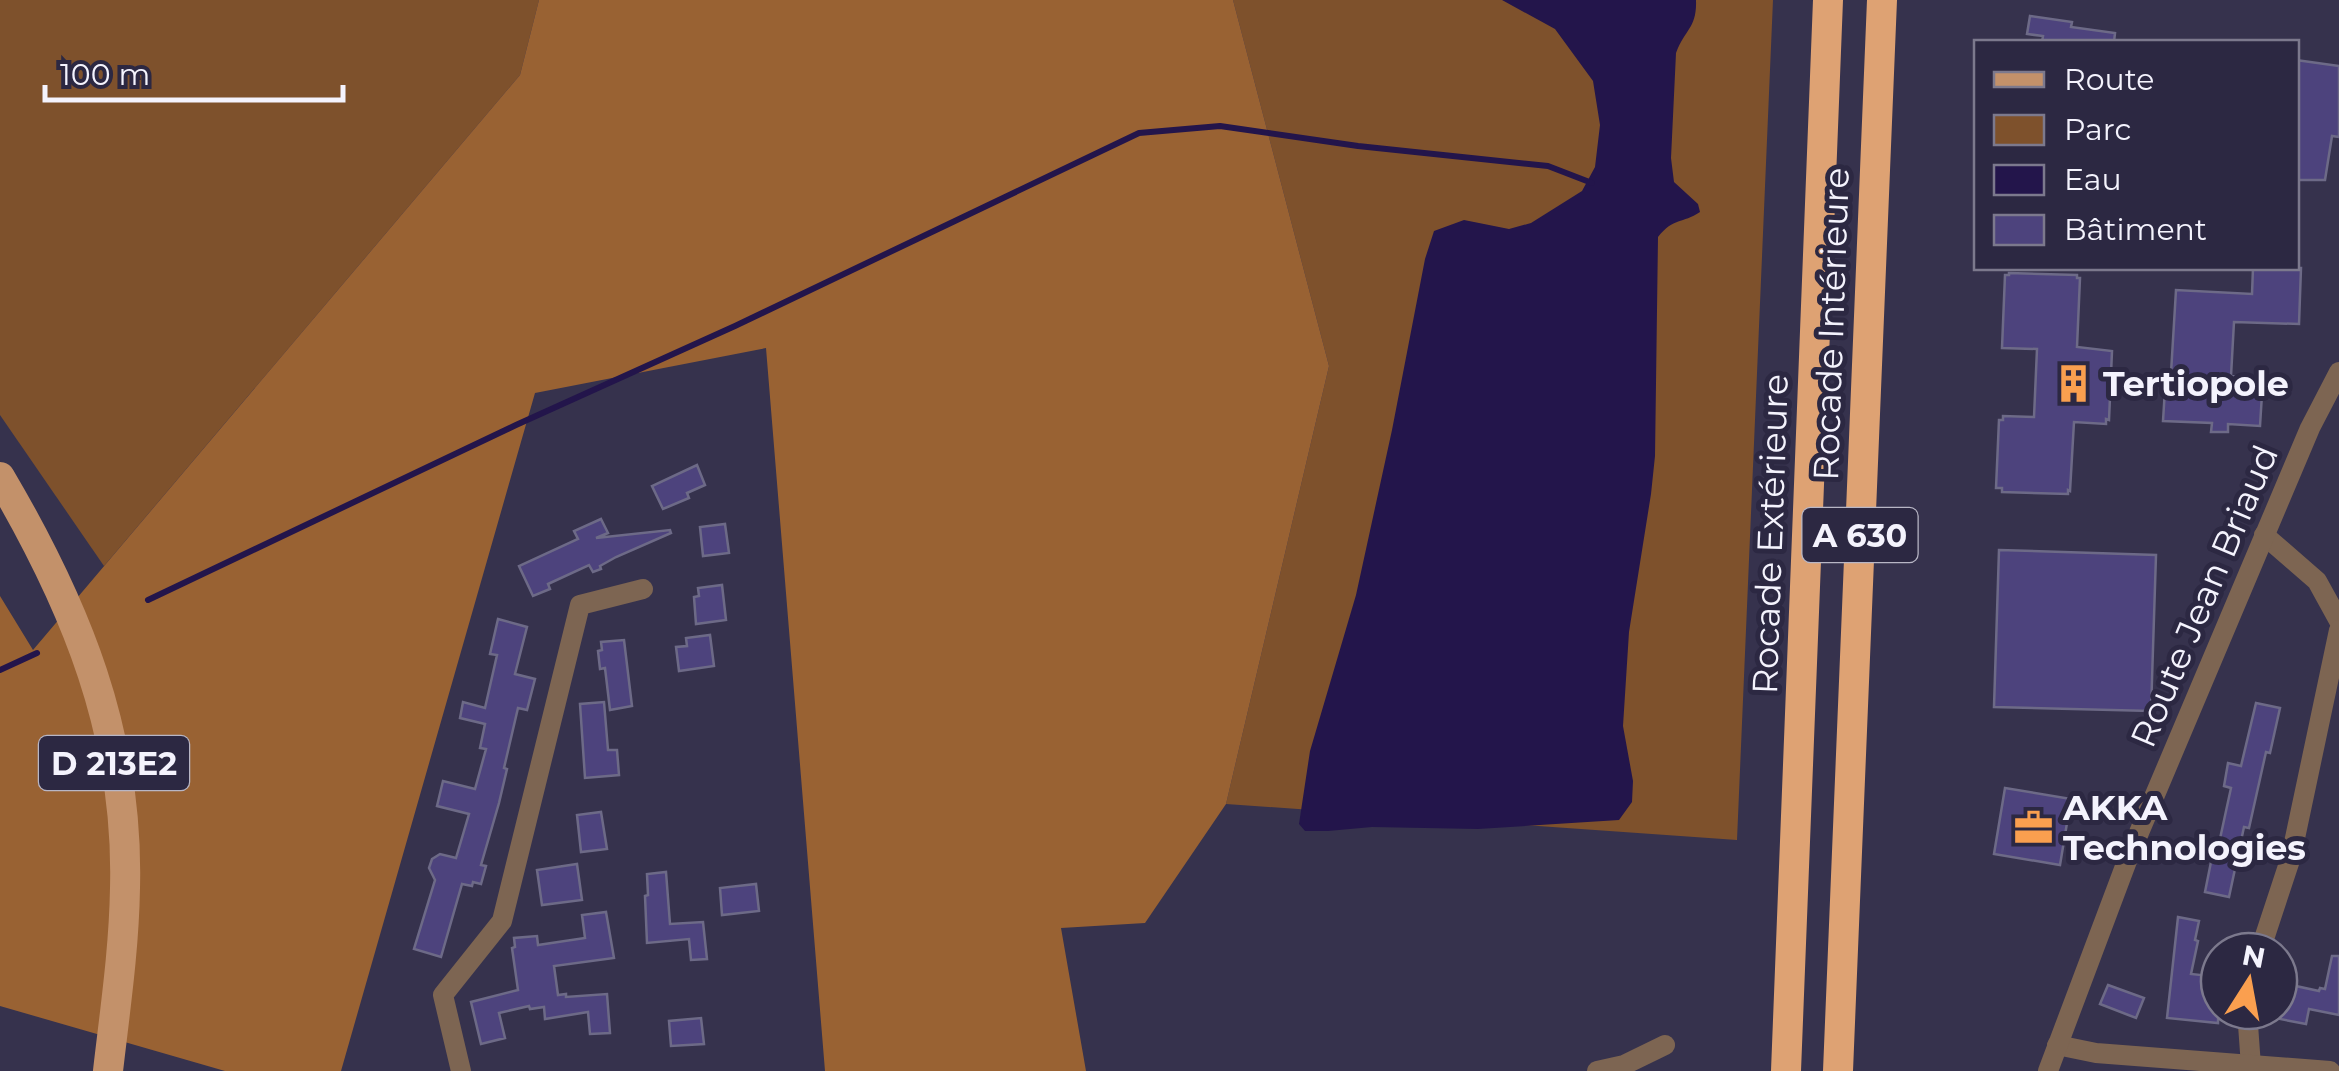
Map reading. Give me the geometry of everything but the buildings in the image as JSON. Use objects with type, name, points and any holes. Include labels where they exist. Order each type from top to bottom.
[{"type":"highway","name":"Rocade Extérieure","points":[[1785,1070],[1828,0]]},
{"type":"highway","name":"Rocade Intérieure","points":[[1838,1071],[1882,0]]},
{"type":"main road","name":"D 213E2","points":[[0,477],[67,604],[89,658],[106,716],[120,801],[126,886],[108,1071]]},
{"type":"street","name":"Route Jean Briaud","points":[[2048,1071],[2128,861],[2310,428],[2339,372]]},
{"type":"street","points":[[2264,535],[2317,581],[2339,622]]},
{"type":"street","points":[[461,1071],[443,995],[502,920],[580,605],[644,588]]},
{"type":"street","points":[[2267,931],[2291,857],[2339,630]]},
{"type":"street","points":[[2248,1031],[2251,1066]]},
{"type":"street","points":[[2058,1045],[2096,1053],[2330,1071]]},
{"type":"street","points":[[1597,1071],[1624,1065],[1665,1046]]},
{"type":"green space","points":[[0,0],[539,0],[520,75],[104,566],[0,415]]},
{"type":"green space","points":[[1233,0],[1773,0],[1737,840],[1226,804],[1329,366]]},
{"type":"shaded area","points":[[539,0],[1233,0],[1329,366],[1226,804],[1145,923],[1061,928],[1086,1071],[825,1071],[766,348],[535,393],[341,1071],[225,1071],[0,1006],[0,596],[33,650],[520,75]]},
{"type":"water","points":[[1502,0],[1696,0],[1692,23],[1676,53],[1671,158],[1674,182],[1698,204],[1700,212],[1674,223],[1658,237],[1655,456],[1629,632],[1623,726],[1633,781],[1632,802],[1619,820],[1478,829],[1372,827],[1305,831],[1299,824],[1310,751],[1356,595],[1434,231],[1464,220],[1509,229],[1531,223],[1582,191],[1595,167],[1600,125],[1593,81],[1555,29]]},
{"type":"waterway","points":[[148,600],[1139,133],[1220,126],[1358,146],[1548,166],[1592,183]]},
{"type":"waterway","points":[[0,670],[37,653]]},
{"type":"place","name":"Tertiopole","points":[[2073,383]]},
{"type":"place","name":"AKKA Technologies","points":[[2033,827]]}]
